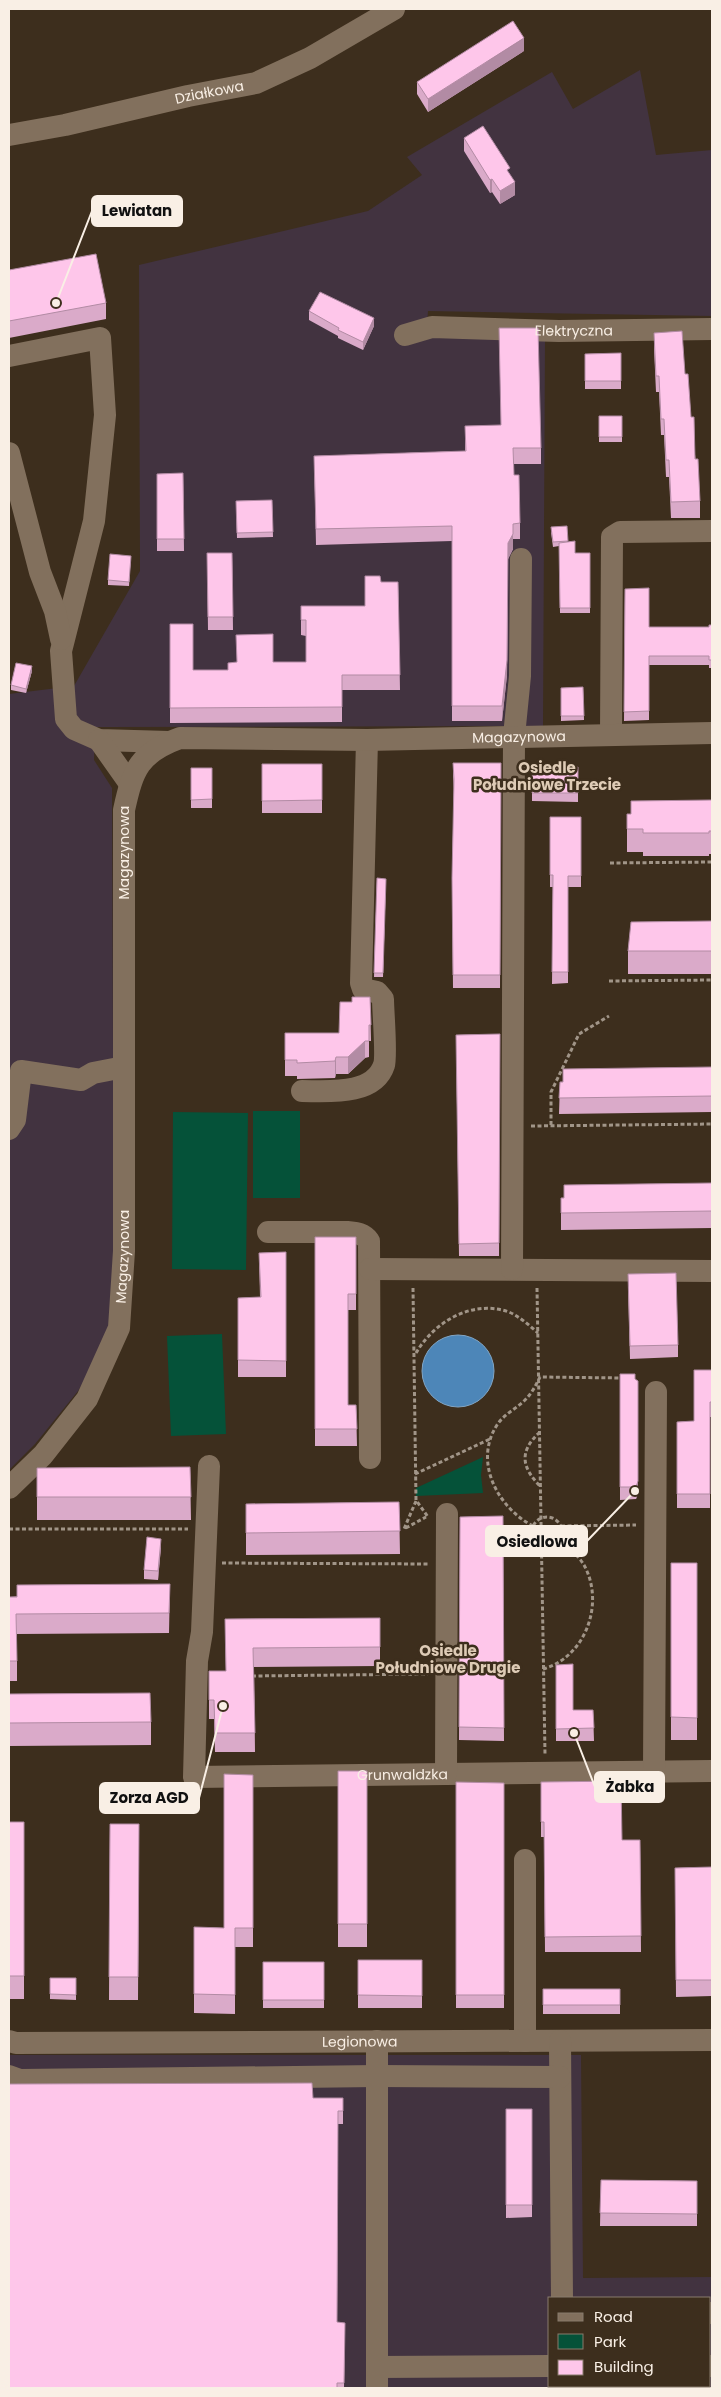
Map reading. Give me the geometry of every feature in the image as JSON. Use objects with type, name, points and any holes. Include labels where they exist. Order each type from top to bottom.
[{"type":"street","name":"Działkowa","points":[[9,135],[65,125],[188,96],[256,83],[310,58],[394,9]]},
{"type":"street","name":"Elektryczna","points":[[405,335],[432,327],[559,331],[712,330]]},
{"type":"street","points":[[9,356],[100,338],[105,415],[94,521],[62,646]]},
{"type":"street","points":[[9,453],[40,572],[56,611],[62,646],[66,719],[74,729],[99,740],[169,742]]},
{"type":"street","points":[[611,733],[612,537],[620,532],[712,531]]},
{"type":"street","points":[[512,1270],[514,736],[520,676],[521,559]]},
{"type":"street","name":"Magazynowa","points":[[10,1484],[43,1455],[87,1399],[119,1328],[124,1251],[124,810],[130,784],[140,762],[153,749],[180,738],[367,740],[611,733],[712,733]]},
{"type":"street","points":[[99,740],[130,784]]},
{"type":"street","points":[[302,1092],[352,1090],[372,1081],[384,1065],[383,999],[377,992],[363,989],[361,983],[367,740]]},
{"type":"street","points":[[9,1129],[15,1120],[21,1071],[81,1080],[93,1072],[124,1067]]},
{"type":"street","points":[[268,1232],[357,1233],[365,1236],[368,1241],[370,1270],[370,1458]]},
{"type":"street","points":[[370,1270],[712,1270]]},
{"type":"street","points":[[654,1771],[656,1392]]},
{"type":"street","name":"Grunwaldzka","points":[[209,1466],[202,1632],[197,1661],[194,1776],[712,1771]]},
{"type":"street","points":[[437,1516],[447,1564],[446,1773]]},
{"type":"street","points":[[525,1860],[526,2041]]},
{"type":"street","name":"Legionowa","points":[[9,2041],[16,2043],[712,2040]]},
{"type":"street","points":[[377,2041],[376,2377],[548,2366]]},
{"type":"street","points":[[560,2041],[562,2297]]},
{"type":"street","points":[[9,2076],[20,2080],[560,2076]]},
{"type":"path","points":[[610,863],[712,862]]},
{"type":"path","points":[[609,981],[712,980]]},
{"type":"path","points":[[551,1125],[551,1092],[579,1034],[609,1016]]},
{"type":"path","points":[[513,1127],[712,1124]]},
{"type":"path","points":[[413,1270],[416,1500],[404,1529],[437,1516]]},
{"type":"path","points":[[537,1270],[542,1488],[545,1772]]},
{"type":"path","points":[[415,1354],[432,1330],[460,1314],[480,1309],[509,1312],[539,1333]]},
{"type":"path","points":[[540,1377],[630,1378]]},
{"type":"path","points":[[533,1526],[516,1516],[499,1497],[490,1476],[487,1456],[490,1439],[497,1424],[527,1398],[540,1377]]},
{"type":"path","points":[[540,1432],[527,1446],[525,1460],[529,1473],[542,1488]]},
{"type":"path","points":[[415,1474],[490,1439]]},
{"type":"path","points":[[416,1500],[437,1516]]},
{"type":"path","points":[[533,1526],[542,1518],[554,1519],[561,1526],[656,1525]]},
{"type":"path","points":[[533,1526],[535,1540],[542,1546],[553,1545],[559,1540],[561,1526]]},
{"type":"path","points":[[9,1529],[206,1528]]},
{"type":"path","points":[[543,1669],[551,1667],[569,1655],[584,1636],[593,1603],[591,1586],[583,1563],[559,1540]]},
{"type":"path","points":[[204,1563],[447,1564]]},
{"type":"path","points":[[246,1676],[446,1674]]},
{"type":"shaded area","points":[[640,70],[656,155],[712,150],[712,316],[428,311],[426,336],[545,337],[543,726],[95,727],[94,760],[112,788],[114,1310],[99,1357],[78,1391],[35,1444],[9,1470],[9,694],[74,686],[140,571],[139,265],[368,211],[422,175],[407,157],[552,72],[573,109]]},
{"type":"shaded area","points":[[9,2055],[581,2055],[583,2278],[712,2277],[712,2388],[9,2388]]},
{"type":"green space","points":[[253,1111],[300,1111],[300,1198],[253,1198]]},
{"type":"green space","points":[[173,1112],[248,1113],[246,1270],[172,1269]]},
{"type":"green space","points":[[222,1334],[226,1434],[171,1436],[167,1336]]},
{"type":"green space","points":[[483,1457],[481,1475],[483,1493],[416,1496],[416,1488]]},
{"type":"water","points":[[458,1335],[478,1341],[488,1351],[494,1371],[488,1391],[478,1401],[458,1407],[438,1401],[428,1391],[422,1371],[428,1351],[438,1341]]},
{"type":"building","points":[[513,21],[524,38],[428,99],[417,82]]},
{"type":"building","points":[[483,126],[510,168],[507,170],[515,182],[500,191],[492,179],[490,180],[464,138]]},
{"type":"building","points":[[96,254],[106,303],[9,321],[9,270]]},
{"type":"building","points":[[320,292],[374,318],[363,342],[338,330],[339,328],[309,311]]},
{"type":"building","points":[[499,328],[538,328],[541,448],[513,448],[514,475],[519,475],[520,523],[513,524],[513,534],[508,543],[507,660],[502,706],[452,706],[452,526],[316,529],[314,456],[466,451],[465,426],[501,425]]},
{"type":"building","points":[[682,331],[691,417],[694,417],[695,459],[698,459],[700,501],[671,502],[669,460],[666,460],[664,419],[661,419],[659,376],[656,376],[654,333]]},
{"type":"building","points":[[621,353],[621,381],[585,381],[585,354]]},
{"type":"building","points":[[599,416],[622,416],[622,437],[599,437]]},
{"type":"building","points":[[183,473],[184,539],[157,539],[157,474]]},
{"type":"building","points":[[272,500],[273,532],[237,533],[236,501]]},
{"type":"building","points":[[567,526],[568,541],[553,542],[551,527]]},
{"type":"building","points":[[575,541],[575,553],[590,553],[590,608],[560,608],[559,543]]},
{"type":"building","points":[[207,553],[232,553],[233,617],[208,617]]},
{"type":"building","points":[[110,554],[131,556],[129,582],[108,580]]},
{"type":"building","points":[[365,576],[380,576],[381,582],[398,582],[400,675],[342,675],[342,707],[170,708],[170,624],[193,624],[193,670],[228,670],[228,663],[237,662],[236,635],[273,634],[273,662],[306,662],[306,620],[301,620],[301,606],[365,606]]},
{"type":"building","points":[[649,588],[649,627],[709,627],[709,625],[712,625],[712,660],[709,660],[709,656],[649,656],[649,711],[624,712],[625,589]]},
{"type":"building","points":[[16,663],[32,666],[26,689],[11,685]]},
{"type":"building","points":[[583,687],[584,716],[561,716],[561,688]]},
{"type":"building","points":[[453,763],[501,763],[500,975],[453,975]]},
{"type":"building","points":[[262,764],[322,764],[322,800],[262,801]]},
{"type":"building","points":[[542,767],[578,767],[578,793],[532,793],[532,774],[542,774]]},
{"type":"building","points":[[191,768],[212,768],[212,799],[191,800]]},
{"type":"building","points":[[712,800],[712,831],[709,831],[709,833],[643,833],[643,829],[627,829],[627,814],[631,814],[631,801]]},
{"type":"building","points":[[550,817],[581,817],[581,876],[568,876],[568,972],[552,972],[553,875],[550,875]]},
{"type":"building","points":[[377,878],[386,879],[383,973],[374,973]]},
{"type":"building","points":[[712,921],[712,951],[628,951],[631,922]]},
{"type":"building","points":[[352,997],[370,997],[371,1025],[369,1025],[369,1041],[365,1041],[348,1057],[336,1057],[335,1061],[297,1063],[297,1060],[285,1060],[285,1033],[339,1033],[340,1002],[352,1002]]},
{"type":"building","points":[[500,1034],[499,1243],[459,1244],[456,1035]]},
{"type":"building","points":[[712,1067],[712,1096],[559,1098],[560,1082],[563,1082],[563,1069]]},
{"type":"building","points":[[712,1183],[712,1211],[561,1213],[561,1198],[564,1198],[564,1185]]},
{"type":"building","points":[[315,1237],[356,1237],[356,1294],[348,1294],[348,1405],[356,1405],[357,1429],[315,1429]]},
{"type":"building","points":[[286,1252],[286,1361],[238,1360],[238,1298],[261,1297],[259,1253]]},
{"type":"building","points":[[676,1273],[678,1345],[630,1346],[628,1274]]},
{"type":"building","points":[[694,1370],[712,1370],[710,1494],[677,1494],[677,1422],[694,1421]]},
{"type":"building","points":[[620,1374],[635,1374],[635,1379],[638,1381],[638,1481],[636,1487],[620,1487]]},
{"type":"building","points":[[190,1467],[191,1497],[37,1497],[37,1468]]},
{"type":"building","points":[[399,1502],[400,1531],[246,1533],[246,1504]]},
{"type":"building","points":[[503,1516],[504,1728],[459,1727],[460,1517]]},
{"type":"building","points":[[147,1537],[161,1539],[158,1571],[144,1570]]},
{"type":"building","points":[[671,1563],[697,1563],[697,1718],[671,1717]]},
{"type":"building","points":[[170,1584],[169,1613],[16,1614],[17,1661],[9,1661],[9,1597],[17,1597],[17,1585]]},
{"type":"building","points":[[380,1618],[380,1647],[253,1648],[255,1733],[215,1733],[214,1700],[209,1700],[209,1671],[226,1671],[225,1619]]},
{"type":"building","points":[[573,1664],[573,1710],[593,1710],[594,1728],[556,1729],[556,1665]]},
{"type":"building","points":[[150,1693],[151,1722],[9,1723],[9,1694]]},
{"type":"building","points":[[338,1771],[367,1771],[367,1924],[338,1924]]},
{"type":"building","points":[[224,1774],[253,1775],[253,1928],[235,1928],[235,1995],[194,1994],[194,1927],[224,1928]]},
{"type":"building","points":[[621,1781],[622,1840],[640,1840],[641,1936],[545,1937],[544,1822],[541,1822],[541,1782]]},
{"type":"building","points":[[456,1782],[504,1783],[504,1995],[456,1995]]},
{"type":"building","points":[[9,1822],[24,1822],[24,1976],[9,1976]]},
{"type":"building","points":[[110,1824],[139,1824],[138,1977],[109,1977]]},
{"type":"building","points":[[712,1867],[712,1980],[676,1980],[675,1868]]},
{"type":"building","points":[[358,1960],[422,1960],[422,1996],[358,1995]]},
{"type":"building","points":[[263,1962],[324,1962],[324,2000],[263,2000]]},
{"type":"building","points":[[50,1978],[76,1978],[76,1995],[50,1994]]},
{"type":"building","points":[[543,1989],[620,1989],[620,2005],[543,2005]]},
{"type":"building","points":[[312,2083],[313,2098],[343,2098],[343,2111],[338,2111],[337,2322],[345,2323],[344,2383],[337,2383],[337,2388],[9,2388],[9,2084]]},
{"type":"building","points":[[506,2109],[532,2109],[532,2205],[506,2205]]},
{"type":"building","points":[[601,2180],[697,2181],[697,2214],[600,2213]]},
{"type":"place","name":"Lewiatan","points":[[56,303]]},
{"type":"place","name":"Osiedlowa","points":[[635,1491]]},
{"type":"place","name":"Zorza AGD","points":[[223,1706]]},
{"type":"place","name":"Żabka","points":[[574,1733]]},
{"type":"district","name":"Osiedle Południowe Trzecie","points":[[547,776]]},
{"type":"district","name":"Osiedle Południowe Drugie","points":[[448,1660]]}]
